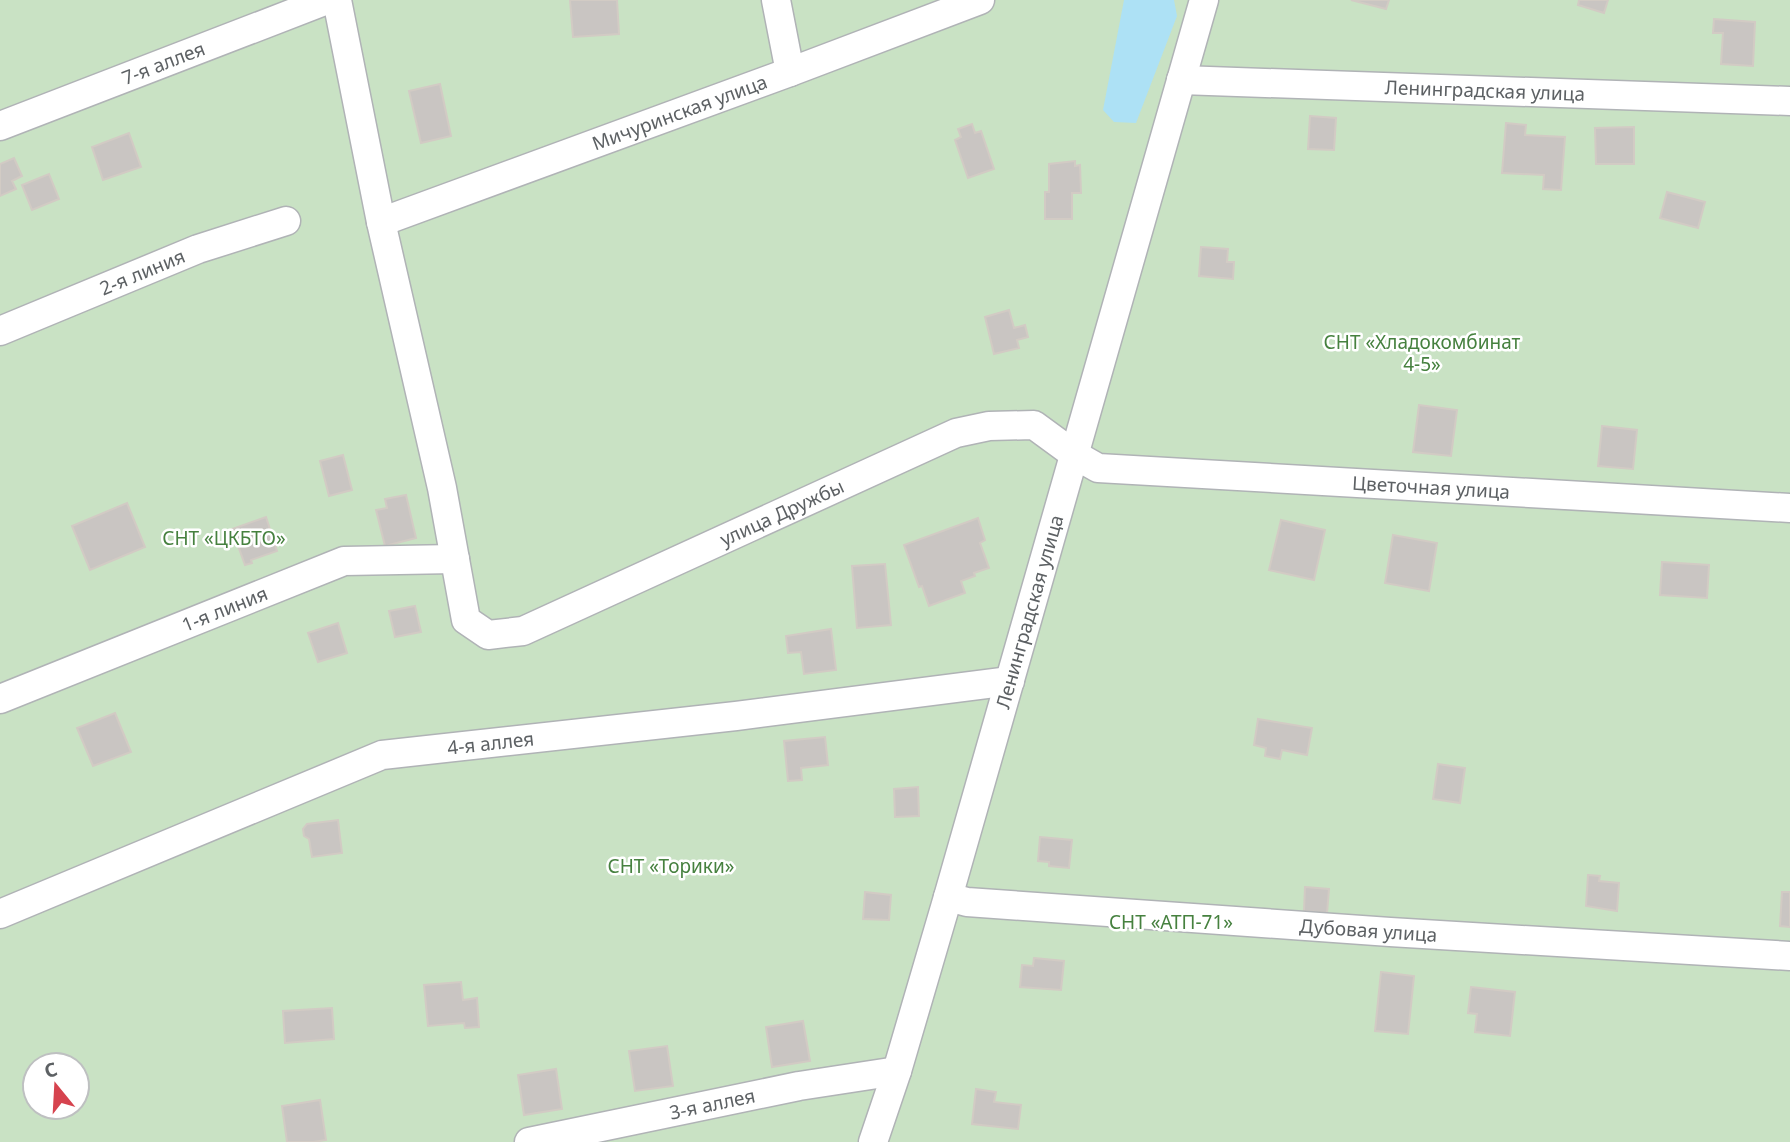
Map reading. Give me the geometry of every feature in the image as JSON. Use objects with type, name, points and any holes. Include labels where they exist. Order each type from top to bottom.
[{"type":"street","name":"7-я аллея","points":[[0,126],[327,0]]},
{"type":"street","points":[[338,0],[381,222],[442,488],[455,559]]},
{"type":"street","points":[[776,0],[790,72]]},
{"type":"street","name":"Мичуринская улица","points":[[381,222],[980,0]]},
{"type":"street","name":"Ленинградская улица","points":[[875,1141],[948,897],[1204,0]]},
{"type":"street","name":"Ленинградская улица","points":[[1181,80],[1790,101]]},
{"type":"street","name":"2-я линия","points":[[0,331],[198,249],[286,221]]},
{"type":"street","name":"улица Дружбы","points":[[455,559],[467,620],[488,635],[523,631],[956,433],[989,426],[1034,425],[1075,455]]},
{"type":"street","name":"Цветочная улица","points":[[1075,455],[1098,468],[1790,508]]},
{"type":"street","name":"1-я линия","points":[[0,699],[344,561],[455,559]]},
{"type":"street","name":"4-я аллея","points":[[0,914],[382,755],[736,716],[1010,681]]},
{"type":"street","name":"Дубовая улица","points":[[948,897],[967,902],[1376,931],[1790,956]]},
{"type":"street","name":"3-я аллея","points":[[529,1142],[799,1086],[897,1071]]},
{"type":"green space","points":[[0,0],[1790,0],[1790,1142],[0,1142]]},
{"type":"water","points":[[1124,0],[1174,0],[1177,16],[1136,123],[1114,122],[1103,110]]},
{"type":"building","points":[[570,0],[617,0],[619,34],[573,37]]},
{"type":"building","points":[[1351,0],[1389,0],[1386,9]]},
{"type":"building","points":[[1579,0],[1608,0],[1604,13],[1578,5]]},
{"type":"building","points":[[1714,19],[1755,22],[1753,66],[1721,64],[1723,33],[1713,33]]},
{"type":"building","points":[[440,84],[451,136],[421,143],[409,91]]},
{"type":"building","points":[[1310,116],[1336,118],[1334,150],[1308,149]]},
{"type":"building","points":[[1506,123],[1526,125],[1525,135],[1565,137],[1561,190],[1543,189],[1544,175],[1502,173]]},
{"type":"building","points":[[972,124],[975,133],[981,131],[994,169],[968,178],[955,140],[961,137],[958,129]]},
{"type":"building","points":[[1634,127],[1634,164],[1596,164],[1595,128]]},
{"type":"building","points":[[129,133],[141,167],[103,180],[92,147]]},
{"type":"building","points":[[14,158],[22,176],[12,181],[16,189],[0,196],[0,164]]},
{"type":"building","points":[[1075,161],[1075,166],[1080,165],[1081,193],[1072,193],[1072,219],[1045,219],[1049,164]]},
{"type":"building","points":[[49,174],[59,199],[32,210],[22,185]]},
{"type":"building","points":[[1667,192],[1705,202],[1698,228],[1660,218]]},
{"type":"building","points":[[1201,247],[1228,249],[1227,262],[1234,262],[1233,279],[1199,276]]},
{"type":"building","points":[[1009,310],[1014,328],[1025,325],[1028,337],[1017,340],[1019,348],[994,354],[985,317]]},
{"type":"building","points":[[1419,405],[1457,410],[1451,456],[1413,452]]},
{"type":"building","points":[[1602,426],[1637,430],[1633,469],[1598,466]]},
{"type":"building","points":[[343,455],[352,490],[329,496],[320,461]]},
{"type":"building","points":[[406,495],[416,538],[385,546],[376,510],[387,508],[385,499]]},
{"type":"building","points":[[127,503],[145,547],[90,570],[72,526]]},
{"type":"building","points":[[266,517],[277,551],[251,560],[252,563],[245,565],[232,529]]},
{"type":"building","points":[[978,518],[985,540],[980,543],[989,568],[961,581],[965,593],[929,606],[904,545]]},
{"type":"building","points":[[1281,520],[1325,530],[1314,580],[1269,570]]},
{"type":"building","points":[[1393,535],[1437,543],[1429,591],[1385,583]]},
{"type":"building","points":[[1662,562],[1709,565],[1707,598],[1660,595]]},
{"type":"building","points":[[885,564],[891,625],[857,628],[852,566]]},
{"type":"building","points":[[415,606],[421,632],[395,637],[389,611]]},
{"type":"building","points":[[338,623],[347,653],[318,662],[308,633]]},
{"type":"building","points":[[831,629],[836,670],[804,674],[801,652],[788,653],[786,636]]},
{"type":"building","points":[[115,713],[131,752],[93,766],[77,728]]},
{"type":"building","points":[[1258,719],[1312,728],[1307,755],[1282,750],[1280,759],[1265,756],[1266,748],[1254,745]]},
{"type":"building","points":[[825,737],[828,765],[801,768],[802,780],[788,781],[784,741]]},
{"type":"building","points":[[1438,764],[1465,768],[1460,803],[1433,799]]},
{"type":"building","points":[[918,787],[919,816],[895,817],[894,789]]},
{"type":"building","points":[[338,820],[342,853],[312,857],[309,839],[304,836],[303,829],[307,824]]},
{"type":"building","points":[[1040,837],[1072,840],[1069,868],[1049,866],[1049,862],[1038,861]]},
{"type":"building","points":[[1588,875],[1600,876],[1599,881],[1619,883],[1617,911],[1586,906]]},
{"type":"building","points":[[1305,887],[1329,889],[1327,913],[1304,911]]},
{"type":"building","points":[[865,892],[891,895],[889,920],[863,919]]},
{"type":"building","points":[[1782,892],[1790,892],[1790,927],[1780,926]]},
{"type":"building","points":[[1034,958],[1064,961],[1061,990],[1020,987],[1022,965],[1033,966]]},
{"type":"building","points":[[1381,972],[1414,976],[1408,1034],[1375,1031]]},
{"type":"building","points":[[461,982],[463,1000],[477,998],[479,1027],[465,1028],[464,1023],[428,1026],[424,985]]},
{"type":"building","points":[[1471,987],[1515,992],[1510,1036],[1475,1032],[1477,1014],[1468,1013]]},
{"type":"building","points":[[332,1008],[334,1039],[285,1043],[283,1011]]},
{"type":"building","points":[[803,1021],[810,1061],[772,1067],[766,1027]]},
{"type":"building","points":[[667,1046],[673,1086],[635,1091],[629,1051]]},
{"type":"building","points":[[556,1069],[562,1109],[524,1115],[518,1075]]},
{"type":"building","points":[[976,1089],[996,1092],[994,1102],[1021,1105],[1018,1129],[972,1124]]},
{"type":"building","points":[[320,1100],[326,1140],[287,1142],[282,1106]]},
{"type":"park label","name":"СНТ «Хладокомбинат 4-5»","points":[[1422,353]]},
{"type":"park label","name":"СНТ «ЦКБТО»","points":[[224,538]]},
{"type":"park label","name":"СНТ «Торики»","points":[[671,866]]},
{"type":"park label","name":"СНТ «АТП-71»","points":[[1171,922]]}]
